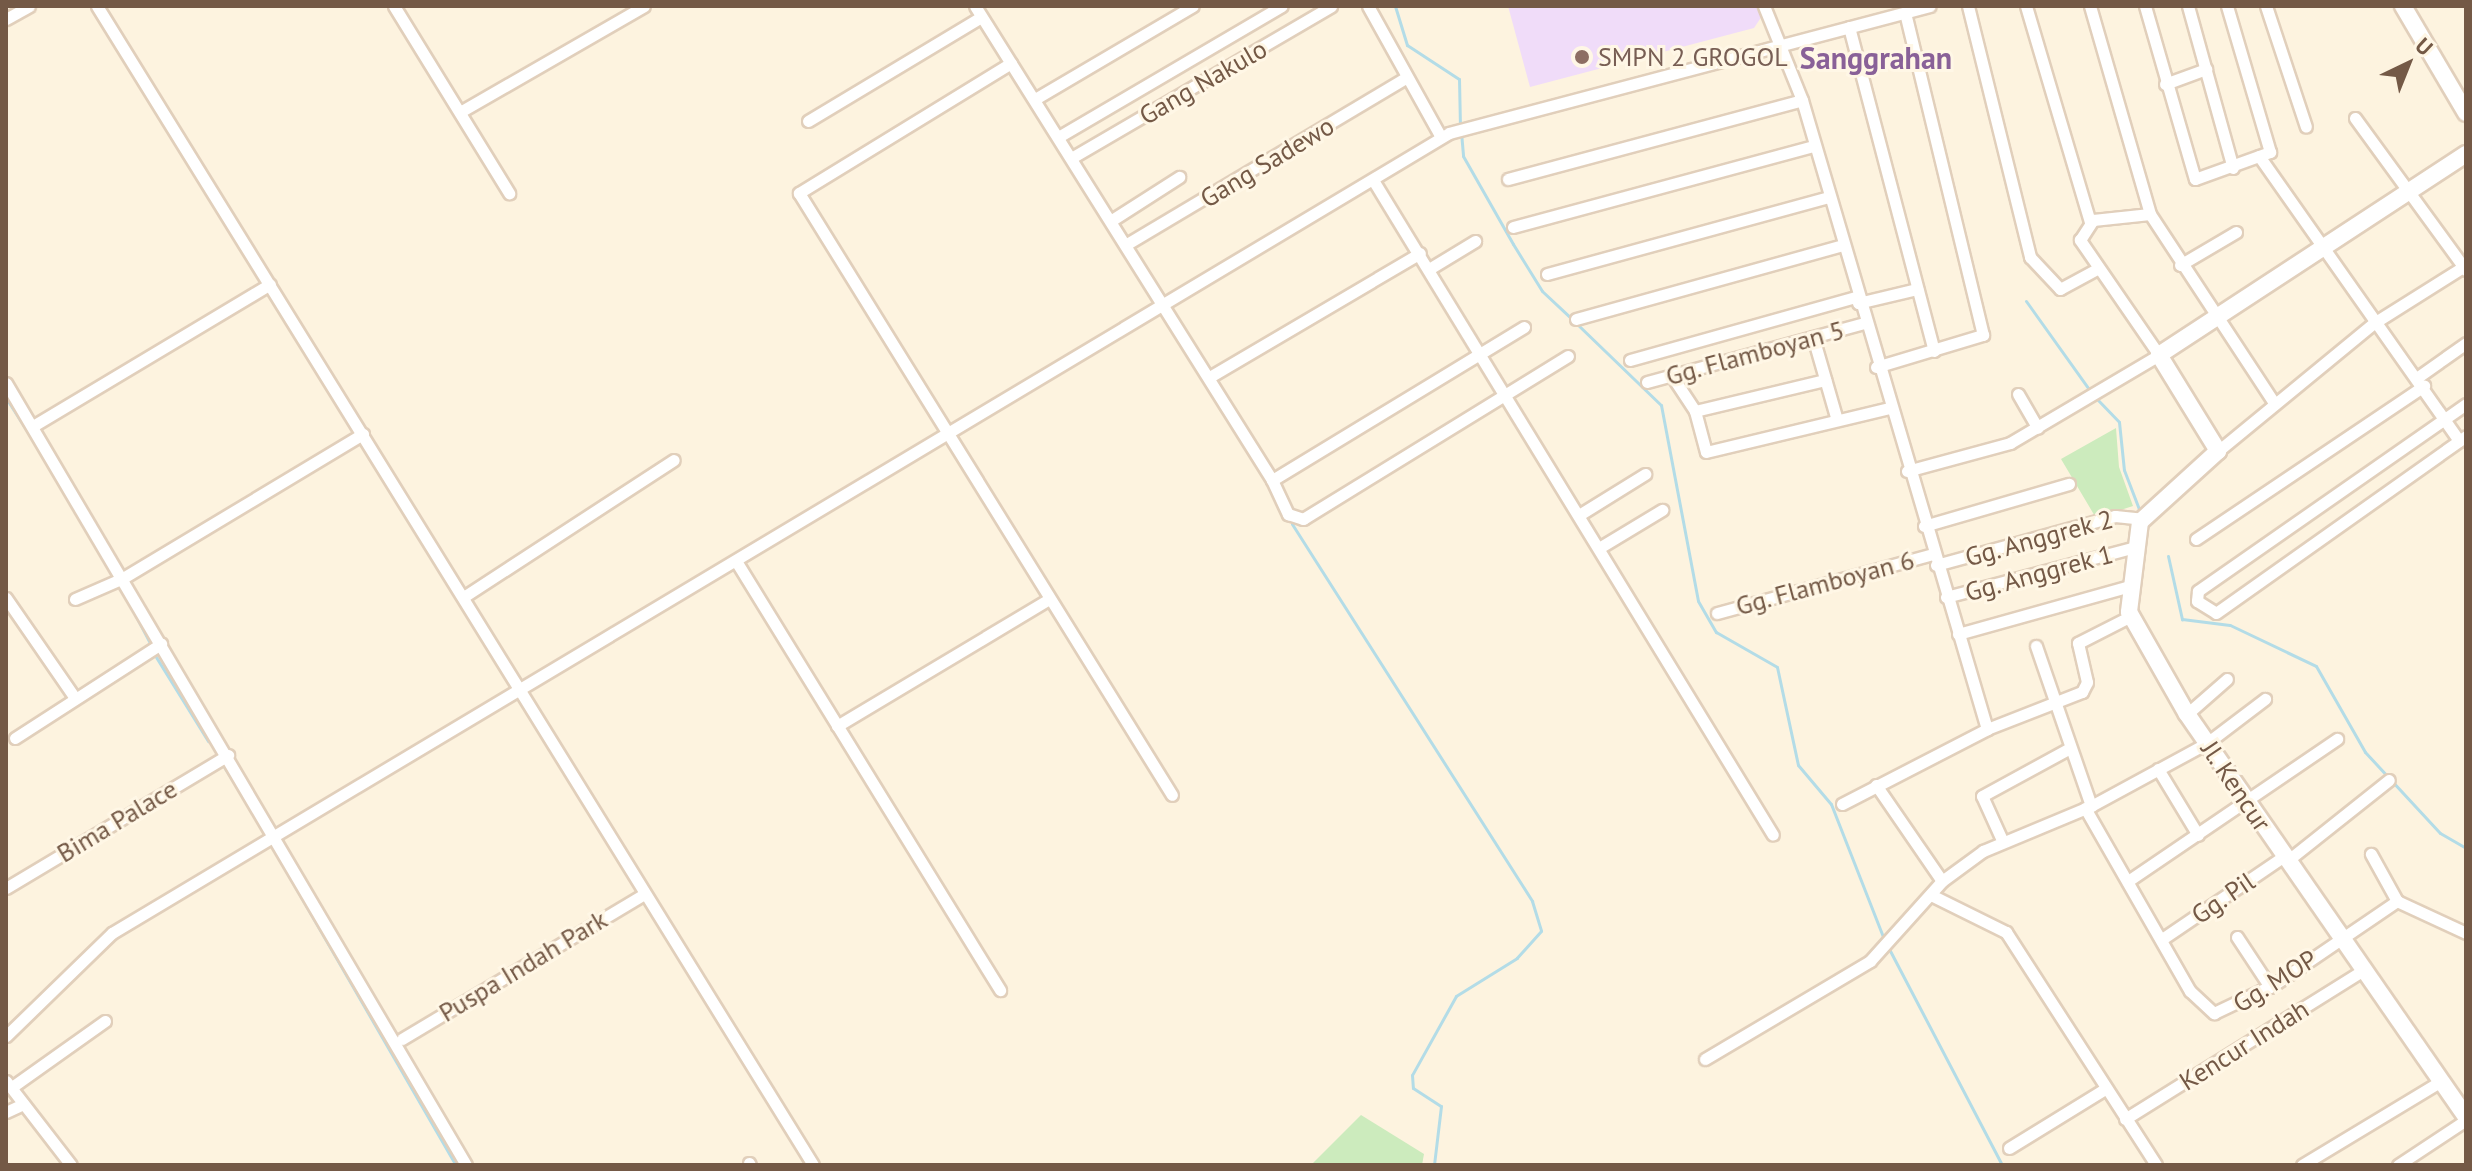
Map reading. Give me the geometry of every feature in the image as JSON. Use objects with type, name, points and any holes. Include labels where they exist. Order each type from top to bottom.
[{"type":"street","points":[[6,19],[29,6]]},
{"type":"street","points":[[97,6],[522,688],[644,894],[813,1165]]},
{"type":"street","points":[[394,6],[509,193]]},
{"type":"street","points":[[460,112],[644,6]]},
{"type":"street","points":[[1035,99],[1193,6]]},
{"type":"street","points":[[1060,136],[1282,6]]},
{"type":"street","name":"Gang Nakulo","points":[[1073,157],[1331,6]]},
{"type":"street","points":[[1368,6],[1406,78],[1450,132]]},
{"type":"street","points":[[1764,6],[1783,42],[1802,100],[1876,367],[1987,729]]},
{"type":"street","points":[[6,1036],[94,944],[1166,305],[1450,132],[1896,12],[1930,6]]},
{"type":"street","points":[[1968,6],[2030,257],[2060,289],[2097,269]]},
{"type":"street","points":[[2026,6],[2090,222],[2080,240],[2097,269],[2159,355],[2218,451]]},
{"type":"street","points":[[2090,6],[2150,214],[2180,265],[2275,404]]},
{"type":"street","points":[[2145,6],[2189,176],[2233,168],[2270,152],[2227,6]]},
{"type":"street","points":[[2188,6],[2233,168]]},
{"type":"street","points":[[2266,6],[2306,127]]},
{"type":"street","points":[[2403,6],[2466,113]]},
{"type":"street","points":[[808,121],[978,12],[1213,375],[1298,521],[1568,356]]},
{"type":"street","points":[[1876,367],[1983,333],[1896,12]]},
{"type":"street","points":[[1849,27],[1934,351]]},
{"type":"street","points":[[1011,63],[799,191],[946,435],[1172,795]]},
{"type":"street","points":[[2165,84],[2206,69]]},
{"type":"street","name":"Gang Sadewo","points":[[1127,244],[1406,78]]},
{"type":"street","points":[[1508,179],[1802,100]]},
{"type":"street","points":[[1842,804],[1987,729],[2087,687],[2078,643],[2129,617],[2132,548],[2142,519],[2218,451],[2374,323],[2465,268],[2355,118]]},
{"type":"street","points":[[1513,227],[1814,146]]},
{"type":"street","points":[[1907,471],[2038,428],[2159,355],[2466,154]]},
{"type":"street","points":[[2259,156],[2319,250],[2421,382],[2444,418],[2462,438],[2216,613],[2197,601],[2198,591],[2444,418],[2466,404]]},
{"type":"street","points":[[1112,220],[1179,177]]},
{"type":"street","points":[[1373,180],[1773,835]]},
{"type":"street","points":[[1547,274],[1829,197]]},
{"type":"street","points":[[2090,222],[2150,214]]},
{"type":"street","points":[[2180,265],[2236,232]]},
{"type":"street","points":[[1429,269],[1475,241]]},
{"type":"street","points":[[1576,319],[1842,245]]},
{"type":"street","points":[[1213,375],[1420,253]]},
{"type":"street","points":[[33,426],[270,284]]},
{"type":"street","points":[[1630,360],[1857,300],[1917,289]]},
{"type":"street","name":"Gg. Flamboyan 5","points":[[1647,382],[1864,323]]},
{"type":"street","points":[[1272,480],[1524,327]]},
{"type":"street","points":[[1813,337],[1837,420]]},
{"type":"street","points":[[2196,539],[2421,382],[2466,343]]},
{"type":"street","points":[[1672,376],[1695,411],[1706,452],[1889,408]]},
{"type":"street","points":[[1695,411],[1825,380]]},
{"type":"street","points":[[6,383],[228,755],[466,1165]]},
{"type":"street","points":[[2018,394],[2038,428]]},
{"type":"street","points":[[75,599],[123,578],[363,434]]},
{"type":"street","points":[[465,596],[674,460]]},
{"type":"street","points":[[1579,515],[1645,474]]},
{"type":"street","points":[[1924,526],[2069,484]]},
{"type":"street","points":[[1599,548],[1662,510]]},
{"type":"street","name":"Gg. Anggrek 2","points":[[1934,560],[2115,516],[2142,519]]},
{"type":"street","name":"Gg. Anggrek 1","points":[[1946,597],[2132,548]]},
{"type":"street","name":"Gg. Flamboyan 6","points":[[1717,613],[1934,560]]},
{"type":"street","points":[[736,561],[1000,990]]},
{"type":"street","points":[[1958,634],[2130,586]]},
{"type":"street","points":[[6,599],[75,698]]},
{"type":"street","points":[[837,726],[1049,599]]},
{"type":"street","name":"Jl. Kencur","points":[[2129,617],[2187,714],[2340,938],[2441,1081],[2460,1096],[2466,1118]]},
{"type":"street","points":[[15,738],[161,644]]},
{"type":"street","points":[[2036,646],[2088,807],[2162,939]]},
{"type":"street","points":[[2187,714],[2227,679]]},
{"type":"street","points":[[1705,1059],[1885,946],[1942,881],[2002,840],[2088,807],[2207,743],[2265,699]]},
{"type":"street","points":[[2128,881],[2337,739]]},
{"type":"street","points":[[2002,840],[1982,796],[2070,748]]},
{"type":"street","name":"Bima Palace","points":[[6,888],[228,755]]},
{"type":"street","points":[[2158,769],[2198,835]]},
{"type":"street","name":"Gg. Pil","points":[[2162,939],[2286,858],[2389,780]]},
{"type":"street","points":[[1876,785],[1942,881]]},
{"type":"street","points":[[2371,854],[2397,901],[2466,933]]},
{"type":"street","name":"Puspa Indah Park","points":[[402,1039],[644,894]]},
{"type":"street","points":[[1931,895],[2006,932],[2156,1165]]},
{"type":"street","name":"Gg. MOP","points":[[2162,939],[2206,1011],[2225,1012],[2270,987],[2397,901]]},
{"type":"street","points":[[2237,937],[2270,987]]},
{"type":"street","name":"Kencur Indah","points":[[2125,1119],[2363,970]]},
{"type":"street","points":[[71,1165],[9,1084],[105,1021]]},
{"type":"street","points":[[2302,1165],[2441,1081]]},
{"type":"street","points":[[2009,1148],[2105,1089]]},
{"type":"street","points":[[6,1112],[23,1104]]},
{"type":"street","points":[[2398,1165],[2466,1118]]},
{"type":"shaded area","name":"SMPN 2 GROGOL","points":[[1508,6],[1757,6],[1762,16],[1754,28],[1530,87]]},
{"type":"green space","points":[[2116,428],[2119,467],[2133,506],[2096,518],[2061,459]]},
{"type":"green space","points":[[1361,1115],[1424,1154],[1422,1165],[1311,1165]]},
{"type":"waterway","points":[[1395,6],[1407,45],[1459,79],[1460,125]]},
{"type":"waterway","points":[[1461,132],[1463,156],[1513,244],[1542,291],[1571,318]]},
{"type":"waterway","points":[[2026,301],[2091,392]]},
{"type":"waterway","points":[[1577,324],[1661,405],[1698,601],[1716,632],[1777,667],[1798,765],[1831,804],[1884,939]]},
{"type":"waterway","points":[[6,398],[36,445]]},
{"type":"waterway","points":[[2096,398],[2119,422],[2124,470],[2139,509]]},
{"type":"waterway","points":[[1292,524],[1532,901],[1541,931],[1517,958],[1456,996],[1412,1075],[1413,1088],[1441,1106],[1434,1165]]},
{"type":"waterway","points":[[2168,556],[2182,619],[2230,625],[2316,666],[2365,752],[2440,833],[2466,848]]},
{"type":"waterway","points":[[128,601],[150,643]]},
{"type":"waterway","points":[[156,657],[208,741]]},
{"type":"waterway","points":[[223,765],[253,813]]},
{"type":"waterway","points":[[271,845],[456,1165]]},
{"type":"waterway","points":[[1887,945],[2002,1165]]},
{"type":"place","name":"SMPN 2 GROGOL","points":[[1582,57]]},
{"type":"district","name":"Sanggrahan","points":[[1876,58]]}]
